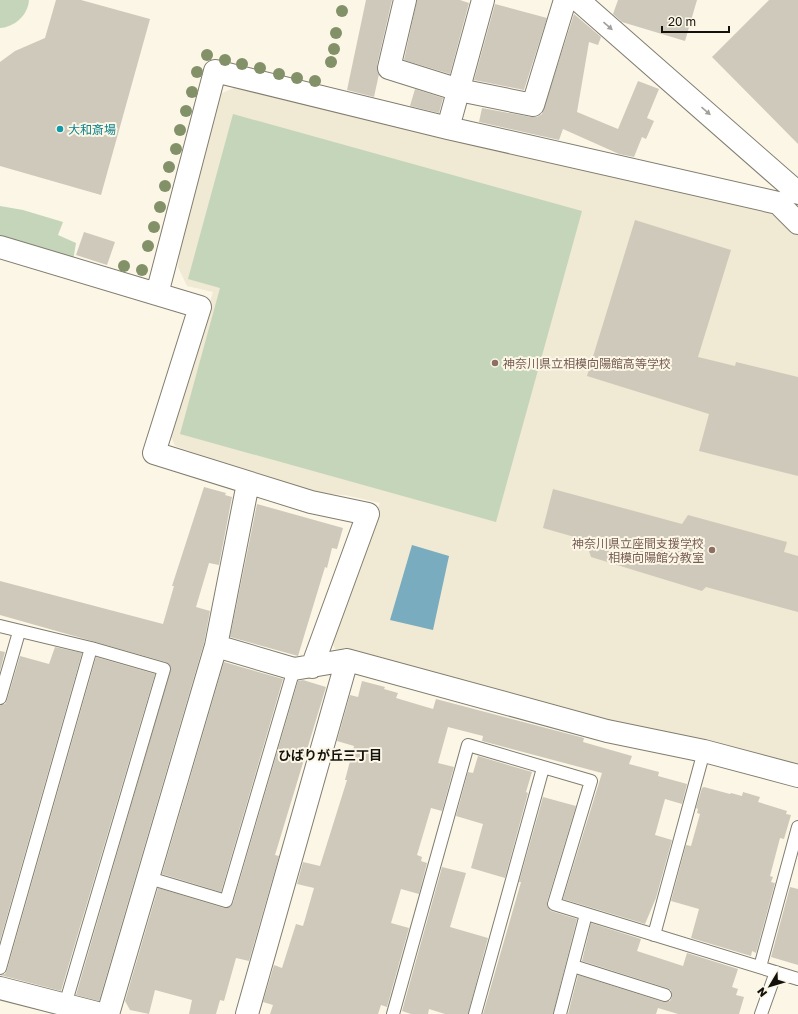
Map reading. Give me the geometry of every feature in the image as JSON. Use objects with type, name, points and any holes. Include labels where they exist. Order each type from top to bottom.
[{"type":"street","points":[[405,0],[389,68],[459,90],[533,105],[565,0]]},
{"type":"street","points":[[448,128],[483,0]]},
{"type":"street","points":[[578,0],[798,193]]},
{"type":"street","points":[[156,294],[215,71],[448,128],[778,204],[798,223]]},
{"type":"street","points":[[0,247],[200,307],[154,453],[311,502],[368,514],[303,668]]},
{"type":"street","points":[[108,1014],[216,646],[248,483]]},
{"type":"street","points":[[216,646],[303,668],[347,660],[607,731],[704,752],[798,776]]},
{"type":"street","points":[[247,1014],[347,660]]},
{"type":"street","points":[[0,988],[82,1010]]},
{"type":"lane","points":[[0,626],[19,632],[91,648],[164,669],[82,1010]]},
{"type":"lane","points":[[0,698],[19,632]]},
{"type":"lane","points":[[0,968],[91,648]]},
{"type":"lane","points":[[149,878],[226,901],[303,668]]},
{"type":"lane","points":[[393,1014],[468,745],[590,782],[554,904],[798,979]]},
{"type":"lane","points":[[654,935],[704,752]]},
{"type":"lane","points":[[475,1014],[543,768]]},
{"type":"lane","points":[[760,967],[798,827]]},
{"type":"lane","points":[[560,1014],[586,914]]},
{"type":"lane","points":[[573,966],[665,995]]},
{"type":"lane","points":[[761,1014],[776,972]]},
{"type":"shaded area","name":"神奈川県立相模向陽館高等学校","points":[[234,88],[776,213],[798,235],[798,771],[335,649],[330,636],[380,503],[345,495],[317,493],[253,474],[175,446],[170,434],[213,292],[187,286],[178,267],[183,229],[220,94]]},
{"type":"green space","points":[[0,0],[29,0],[26,11],[16,23],[0,28]]},
{"type":"green space","points":[[233,114],[582,211],[496,522],[180,434],[220,288],[188,279]]},
{"type":"green space","points":[[0,206],[23,210],[63,222],[58,235],[76,243],[73,261],[0,241]]},
{"type":"water","points":[[412,545],[449,556],[433,630],[390,620]]},
{"type":"building","name":"大和斎場","points":[[56,0],[81,0],[150,19],[101,195],[0,166],[0,62],[15,51],[45,38]]},
{"type":"building","points":[[366,0],[392,0],[377,65],[379,74],[374,97],[347,90]]},
{"type":"building","points":[[417,0],[460,0],[469,3],[450,74],[404,60]]},
{"type":"building","points":[[618,0],[697,0],[685,41],[622,22],[613,14]]},
{"type":"building","points":[[769,0],[798,0],[798,144],[712,57]]},
{"type":"building","points":[[495,4],[547,18],[524,90],[474,80]]},
{"type":"building","points":[[574,14],[601,37],[598,45],[589,42],[577,112],[618,129],[638,81],[659,89],[647,118],[654,121],[646,139],[642,137],[634,157],[619,154],[563,129],[559,140],[479,122],[482,108],[531,117],[537,117],[542,114]]},
{"type":"building","points":[[415,89],[443,98],[439,113],[410,106]]},
{"type":"building","points":[[635,220],[731,250],[698,357],[735,366],[736,362],[798,377],[798,476],[699,451],[709,414],[587,376]]},
{"type":"building","points":[[84,232],[115,242],[107,265],[76,255]]},
{"type":"building","points":[[204,487],[226,493],[225,495],[232,497],[219,565],[209,563],[196,607],[210,611],[204,643],[99,1001],[76,995],[171,668],[166,662],[0,615],[0,581],[163,624],[174,586],[172,586]]},
{"type":"building","points":[[553,489],[682,524],[688,515],[787,542],[784,552],[798,556],[798,612],[706,587],[702,591],[591,557],[585,540],[543,528]]},
{"type":"building","points":[[257,504],[343,528],[337,549],[332,548],[327,568],[325,567],[298,656],[230,637]]},
{"type":"building","points":[[55,647],[82,653],[0,941],[0,705],[5,704],[7,700],[20,656],[49,664]]},
{"type":"building","points":[[0,651],[5,652],[0,671]]},
{"type":"building","points":[[96,657],[155,674],[61,991],[0,975],[5,974],[7,970]]},
{"type":"building","points":[[224,662],[283,679],[221,892],[162,874]]},
{"type":"building","points":[[303,680],[326,687],[275,855],[279,856],[249,961],[236,958],[224,1001],[220,1000],[216,1014],[189,1014],[192,1000],[155,990],[149,1014],[130,1010],[125,1001],[158,888],[224,908],[228,908],[233,903],[298,681]]},
{"type":"building","points":[[362,681],[385,687],[384,689],[398,693],[396,698],[433,709],[436,699],[584,738],[583,742],[632,756],[629,764],[659,772],[658,776],[687,784],[682,804],[665,799],[655,835],[672,840],[656,898],[645,924],[563,899],[602,773],[482,741],[483,736],[448,727],[438,763],[454,767],[442,811],[431,808],[417,855],[422,857],[421,861],[427,863],[419,894],[401,889],[391,923],[409,928],[387,1007],[381,1005],[378,1014],[270,1014],[273,1005],[263,1002],[274,965],[282,968],[296,924],[303,926],[314,888],[297,884],[303,862],[320,866],[347,780],[345,780],[354,746],[337,741],[350,695],[358,697]]},
{"type":"building","points":[[478,756],[532,772],[526,792],[528,793],[505,878],[471,868],[483,824],[456,816],[468,772],[473,773]]},
{"type":"building","points":[[704,787],[730,794],[742,796],[743,792],[760,797],[758,802],[787,811],[786,814],[791,815],[784,839],[780,838],[770,876],[773,877],[771,882],[775,883],[756,953],[752,951],[751,956],[691,938],[699,909],[671,901],[686,845],[691,846],[700,814],[697,813],[698,809],[696,808],[702,788]]},
{"type":"building","points":[[543,797],[576,806],[547,902],[547,906],[551,911],[577,919],[553,1014],[483,1014],[521,882],[519,882]]},
{"type":"building","points":[[442,867],[466,873],[450,927],[488,938],[468,1014],[445,1014],[429,1009],[428,1014],[411,1014],[402,1011]]},
{"type":"building","points":[[790,887],[798,889],[798,965],[771,957]]},
{"type":"building","points":[[591,923],[641,939],[637,951],[683,966],[687,953],[738,969],[732,987],[738,989],[736,995],[744,997],[739,1014],[678,1014],[658,1008],[656,1014],[568,1014],[578,975],[663,1002],[670,1001],[672,997],[671,990],[667,988],[582,961]]},
{"type":"place","name":"大和斎場","points":[[60,129]]},
{"type":"place","name":"神奈川県立相模向陽館高等学校","points":[[495,363]]},
{"type":"place","name":"神奈川県立座間支援学校 相模向陽館分教室","points":[[712,550]]},
{"type":"district","name":"ひばりが丘三丁目","points":[[330,755]]}]
